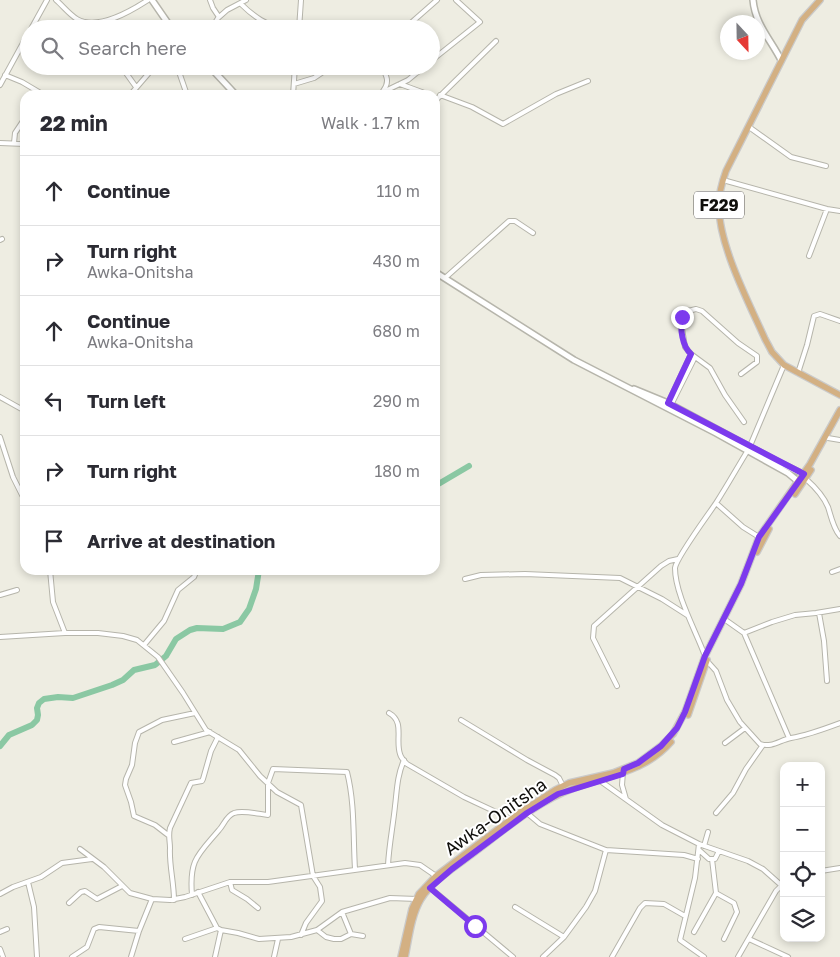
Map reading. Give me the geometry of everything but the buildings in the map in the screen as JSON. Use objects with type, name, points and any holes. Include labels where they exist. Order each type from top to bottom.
[{"type":"main road","points":[[150,0],[165,20]]},
{"type":"main road","points":[[753,0],[761,28],[782,60]]},
{"type":"main road","name":"F229","points":[[820,0],[802,20],[729,164],[723,180],[719,210],[726,244],[772,352],[784,365],[840,395]]},
{"type":"main road","points":[[217,75],[231,90]]},
{"type":"main road","points":[[440,275],[547,344],[624,386],[806,476]]},
{"type":"main road","points":[[624,386],[649,394],[670,404],[749,448],[800,483]]},
{"type":"main road","name":"F229","points":[[833,392],[840,400]]},
{"type":"main road","name":"Awka-Onitsha","points":[[806,476],[840,410]]},
{"type":"main road","name":"Awka-Onitsha","points":[[405,957],[415,913],[428,886],[527,813],[558,794],[598,779],[634,770],[651,759],[672,740],[683,726],[706,658],[741,584],[759,537],[806,476],[840,417]]},
{"type":"main road","name":"Awka-Onitsha","points":[[706,658],[743,589],[762,541],[800,483]]},
{"type":"main road","name":"Awka-Onitsha","points":[[401,957],[408,922],[417,899],[436,876],[535,802],[564,786],[598,779]]},
{"type":"street","points":[[36,20],[47,0]]},
{"type":"street","points":[[56,0],[78,20]]},
{"type":"street","points":[[109,20],[129,13],[150,0]]},
{"type":"street","points":[[210,0],[219,17]]},
{"type":"street","points":[[217,20],[227,10],[246,0]]},
{"type":"street","points":[[300,20],[301,0]]},
{"type":"street","points":[[414,20],[437,0]]},
{"type":"street","points":[[440,54],[480,22],[456,0]]},
{"type":"street","points":[[241,4],[259,20]]},
{"type":"street","points":[[440,95],[496,40]]},
{"type":"street","points":[[0,85],[5,72],[20,47]]},
{"type":"street","points":[[5,72],[36,90]]},
{"type":"street","points":[[127,75],[136,87]]},
{"type":"street","points":[[134,90],[147,75]]},
{"type":"street","points":[[180,75],[185,90]]},
{"type":"street","points":[[293,90],[294,75]]},
{"type":"street","points":[[294,84],[318,75]]},
{"type":"street","points":[[382,90],[388,80],[386,75]]},
{"type":"street","points":[[387,90],[414,75]]},
{"type":"street","points":[[440,99],[472,107],[504,124],[550,97],[588,81]]},
{"type":"street","points":[[400,84],[416,90]]},
{"type":"street","points":[[14,143],[15,133],[20,126]]},
{"type":"street","points":[[749,127],[791,157],[826,166]]},
{"type":"street","points":[[0,143],[20,144]]},
{"type":"street","points":[[723,180],[840,211]]},
{"type":"street","points":[[809,256],[827,209]]},
{"type":"street","points":[[445,278],[509,221],[515,220],[533,233]]},
{"type":"street","points":[[741,374],[757,362],[757,356],[738,343],[702,311],[696,308],[684,312],[681,322],[685,347],[710,368],[725,395],[744,422]]},
{"type":"street","points":[[798,372],[814,316],[820,314],[840,321]]},
{"type":"street","points":[[670,404],[693,355]]},
{"type":"street","points":[[784,365],[749,448],[716,503],[678,559],[675,567],[676,575],[687,615],[706,658],[716,671],[727,700],[744,728],[755,740],[763,745],[771,745],[840,723]]},
{"type":"street","points":[[0,397],[20,408]]},
{"type":"street","points":[[0,437],[13,477],[20,491]]},
{"type":"street","points":[[828,438],[840,440]]},
{"type":"street","points":[[806,476],[827,504],[840,536]]},
{"type":"street","points":[[716,503],[743,527],[759,537]]},
{"type":"street","points":[[617,686],[594,638],[594,626],[665,564],[678,559]]},
{"type":"street","points":[[832,572],[840,569]]},
{"type":"street","points":[[465,578],[481,575],[525,574],[611,576],[638,586],[687,615]]},
{"type":"street","points":[[50,575],[52,602],[65,633]]},
{"type":"street","points":[[144,645],[164,621],[178,590],[195,575]]},
{"type":"street","points":[[0,595],[17,590]]},
{"type":"street","points":[[744,633],[795,615],[840,609]]},
{"type":"street","points":[[819,612],[824,641],[827,681]]},
{"type":"street","points":[[727,621],[744,633],[789,738]]},
{"type":"street","points":[[0,637],[65,633],[98,633],[123,636],[137,640],[158,658],[210,732],[239,750],[277,792],[301,805],[313,876],[320,887],[322,902],[306,923],[301,935]]},
{"type":"street","points":[[168,835],[155,825],[134,816],[132,802],[125,785],[126,779],[132,765],[135,743],[139,732],[162,720],[195,713]]},
{"type":"street","points":[[388,713],[394,716],[398,722],[400,756],[413,768],[446,787],[511,819]]},
{"type":"street","points":[[461,720],[555,775],[564,786]]},
{"type":"street","points":[[725,743],[744,728]]},
{"type":"street","points":[[174,742],[210,732]]},
{"type":"street","points":[[174,900],[168,835],[191,783],[202,781],[211,751],[218,738]]},
{"type":"street","points":[[716,813],[733,793],[746,769],[763,745]]},
{"type":"street","points":[[388,865],[397,782],[404,760]]},
{"type":"street","points":[[192,895],[191,877],[196,857],[229,816],[236,812],[268,815],[268,783],[273,769],[347,772],[352,804],[355,869]]},
{"type":"street","points":[[624,771],[622,785],[626,799]]},
{"type":"street","points":[[598,779],[654,820],[699,844],[748,860],[763,868],[780,882]]},
{"type":"street","points":[[527,813],[540,824],[606,850],[684,855],[698,859]]},
{"type":"street","points":[[704,846],[708,832]]},
{"type":"street","points":[[699,844],[690,901],[680,940],[704,957]]},
{"type":"street","points":[[80,848],[104,867],[130,893],[152,899],[174,900],[230,882],[255,883],[405,863],[416,864],[426,868],[436,876]]},
{"type":"street","points":[[543,957],[564,937],[586,907],[595,891],[606,850]]},
{"type":"street","points":[[698,850],[709,859],[712,859]]},
{"type":"street","points":[[712,859],[717,856],[719,850]]},
{"type":"street","points":[[0,894],[13,887],[42,877],[62,863],[92,859]]},
{"type":"street","points":[[694,932],[716,893],[712,859]]},
{"type":"street","points":[[825,870],[840,868]]},
{"type":"street","points":[[28,882],[34,907],[37,957]]},
{"type":"street","points":[[230,882],[232,890]]},
{"type":"street","points":[[220,884],[248,899],[258,908]]},
{"type":"street","points":[[69,903],[81,892],[85,891],[97,899],[122,886]]},
{"type":"street","points":[[428,886],[513,957]]},
{"type":"street","points":[[738,957],[780,886]]},
{"type":"street","points":[[198,892],[219,929],[216,957]]},
{"type":"street","points":[[716,893],[734,903],[737,912],[724,940]]},
{"type":"street","points":[[186,939],[219,929],[259,939],[278,939],[317,930],[342,912],[390,898],[417,899]]},
{"type":"street","points":[[131,957],[138,931],[152,899]]},
{"type":"street","points":[[615,956],[637,913],[645,903],[664,904],[686,916]]},
{"type":"street","points":[[515,907],[564,937]]},
{"type":"street","points":[[342,912],[351,934]]},
{"type":"street","points":[[72,957],[87,947],[94,928],[138,931]]},
{"type":"street","points":[[0,932],[6,929]]},
{"type":"street","points":[[317,930],[326,937],[334,939],[341,939],[351,934],[363,936]]},
{"type":"street","points":[[274,957],[278,939]]},
{"type":"street","points":[[749,939],[782,956],[788,957]]},
{"type":"street","points":[[0,949],[3,957]]},
{"type":"waterway","points":[[440,483],[469,466]]},
{"type":"waterway","points":[[0,746],[9,735],[32,725],[37,720],[37,708],[44,699],[58,697],[73,698],[112,685],[123,680],[134,670],[155,665],[166,656],[176,639],[190,630],[197,628],[223,629],[240,622],[249,609],[256,589],[258,575]]},
{"type":"route","points":[[475,926],[430,888],[452,869],[527,813],[558,794],[623,774],[624,769],[638,763],[667,741],[682,720],[699,669],[748,569],[759,537],[804,474],[668,403],[691,354],[685,347],[682,317]]}]
